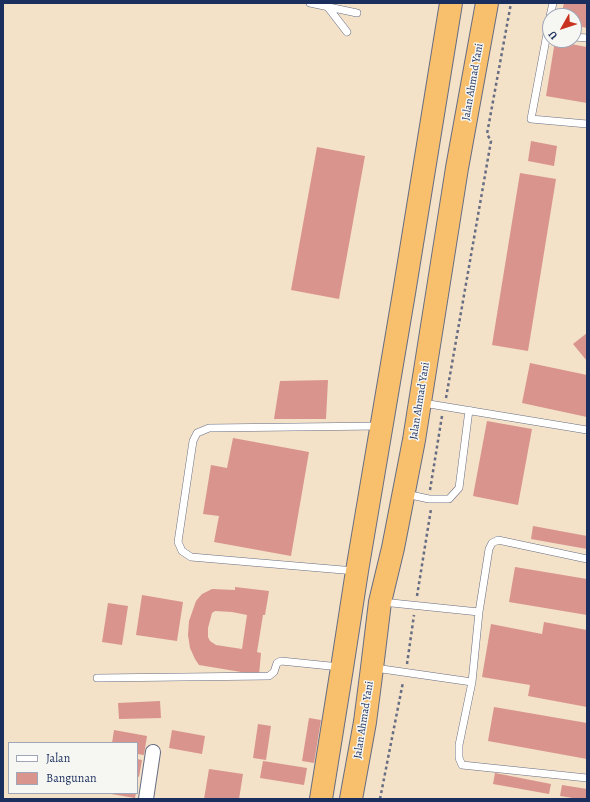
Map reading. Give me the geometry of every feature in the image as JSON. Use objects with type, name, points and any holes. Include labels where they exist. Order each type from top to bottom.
[{"type":"highway","points":[[320,799],[381,426],[406,286],[451,3]]},
{"type":"highway","name":"Jalan Ahmad Yani","points":[[351,799],[365,722],[380,602],[394,548],[421,402],[458,168],[487,3]]},
{"type":"highway","points":[[381,426],[415,434]]},
{"type":"street","points":[[146,799],[153,752]]},
{"type":"lane","points":[[310,3],[327,5],[357,13]]},
{"type":"lane","points":[[327,5],[347,32]]},
{"type":"lane","points":[[545,48],[531,119],[587,124]]},
{"type":"lane","points":[[421,402],[587,430]]},
{"type":"lane","points":[[404,494],[429,499],[448,499],[459,488],[469,410]]},
{"type":"lane","points":[[357,571],[191,557],[182,551],[178,542],[193,441],[197,433],[209,428],[381,426]]},
{"type":"lane","points":[[587,559],[498,540],[492,543],[489,549],[479,612],[472,682],[459,745],[458,758],[462,765],[587,778]]},
{"type":"lane","points":[[380,602],[479,612]]},
{"type":"lane","points":[[97,678],[269,676],[274,672],[277,663],[281,661],[342,668]]},
{"type":"lane","points":[[372,668],[472,682]]},
{"type":"building","points":[[564,3],[587,3],[587,28],[582,27],[582,8],[563,8]]},
{"type":"building","points":[[587,47],[587,103],[546,96],[554,48]]},
{"type":"building","points":[[531,141],[557,146],[554,166],[528,161]]},
{"type":"building","points":[[317,147],[365,156],[339,299],[291,290]]},
{"type":"building","points":[[520,173],[556,179],[528,351],[492,345]]},
{"type":"building","points":[[587,333],[587,361],[573,344]]},
{"type":"building","points":[[530,363],[587,375],[587,417],[522,403]]},
{"type":"building","points":[[328,380],[326,419],[274,419],[280,381]]},
{"type":"building","points":[[487,421],[532,429],[518,505],[473,496]]},
{"type":"building","points":[[233,438],[309,452],[291,556],[214,542],[219,516],[203,514],[211,465],[227,468]]},
{"type":"building","points":[[533,526],[587,536],[587,549],[531,539]]},
{"type":"building","points":[[515,567],[587,579],[587,615],[509,602]]},
{"type":"building","points":[[235,587],[269,591],[265,615],[263,615],[257,652],[261,653],[259,675],[199,665],[190,648],[188,635],[189,621],[196,601],[202,594],[212,589],[235,590]],"holes":[[[215,611],[247,615],[242,649],[216,645],[210,641],[208,637],[208,628],[212,613]]]},
{"type":"building","points":[[142,595],[183,602],[177,641],[136,635]]},
{"type":"building","points":[[108,603],[128,606],[122,645],[102,642]]},
{"type":"building","points":[[544,622],[587,630],[587,707],[528,696],[530,685],[482,677],[491,624],[542,634]]},
{"type":"building","points":[[160,701],[161,718],[119,719],[118,703]]},
{"type":"building","points":[[494,707],[587,723],[587,759],[488,741]]},
{"type":"building","points":[[309,718],[321,720],[314,763],[302,761]]},
{"type":"building","points":[[258,724],[271,726],[266,760],[253,758]]},
{"type":"building","points":[[114,730],[147,736],[144,755],[138,754],[138,742],[112,742]]},
{"type":"building","points":[[172,730],[205,736],[202,754],[169,748]]},
{"type":"building","points":[[138,759],[142,760],[138,776]]},
{"type":"building","points":[[263,761],[307,768],[304,785],[260,778]]},
{"type":"building","points":[[209,769],[243,774],[239,799],[204,799]]},
{"type":"building","points":[[495,773],[551,784],[549,794],[493,784]]},
{"type":"building","points":[[562,785],[587,789],[587,799],[560,796]]},
{"type":"building","points":[[111,794],[136,794],[135,798]]}]
